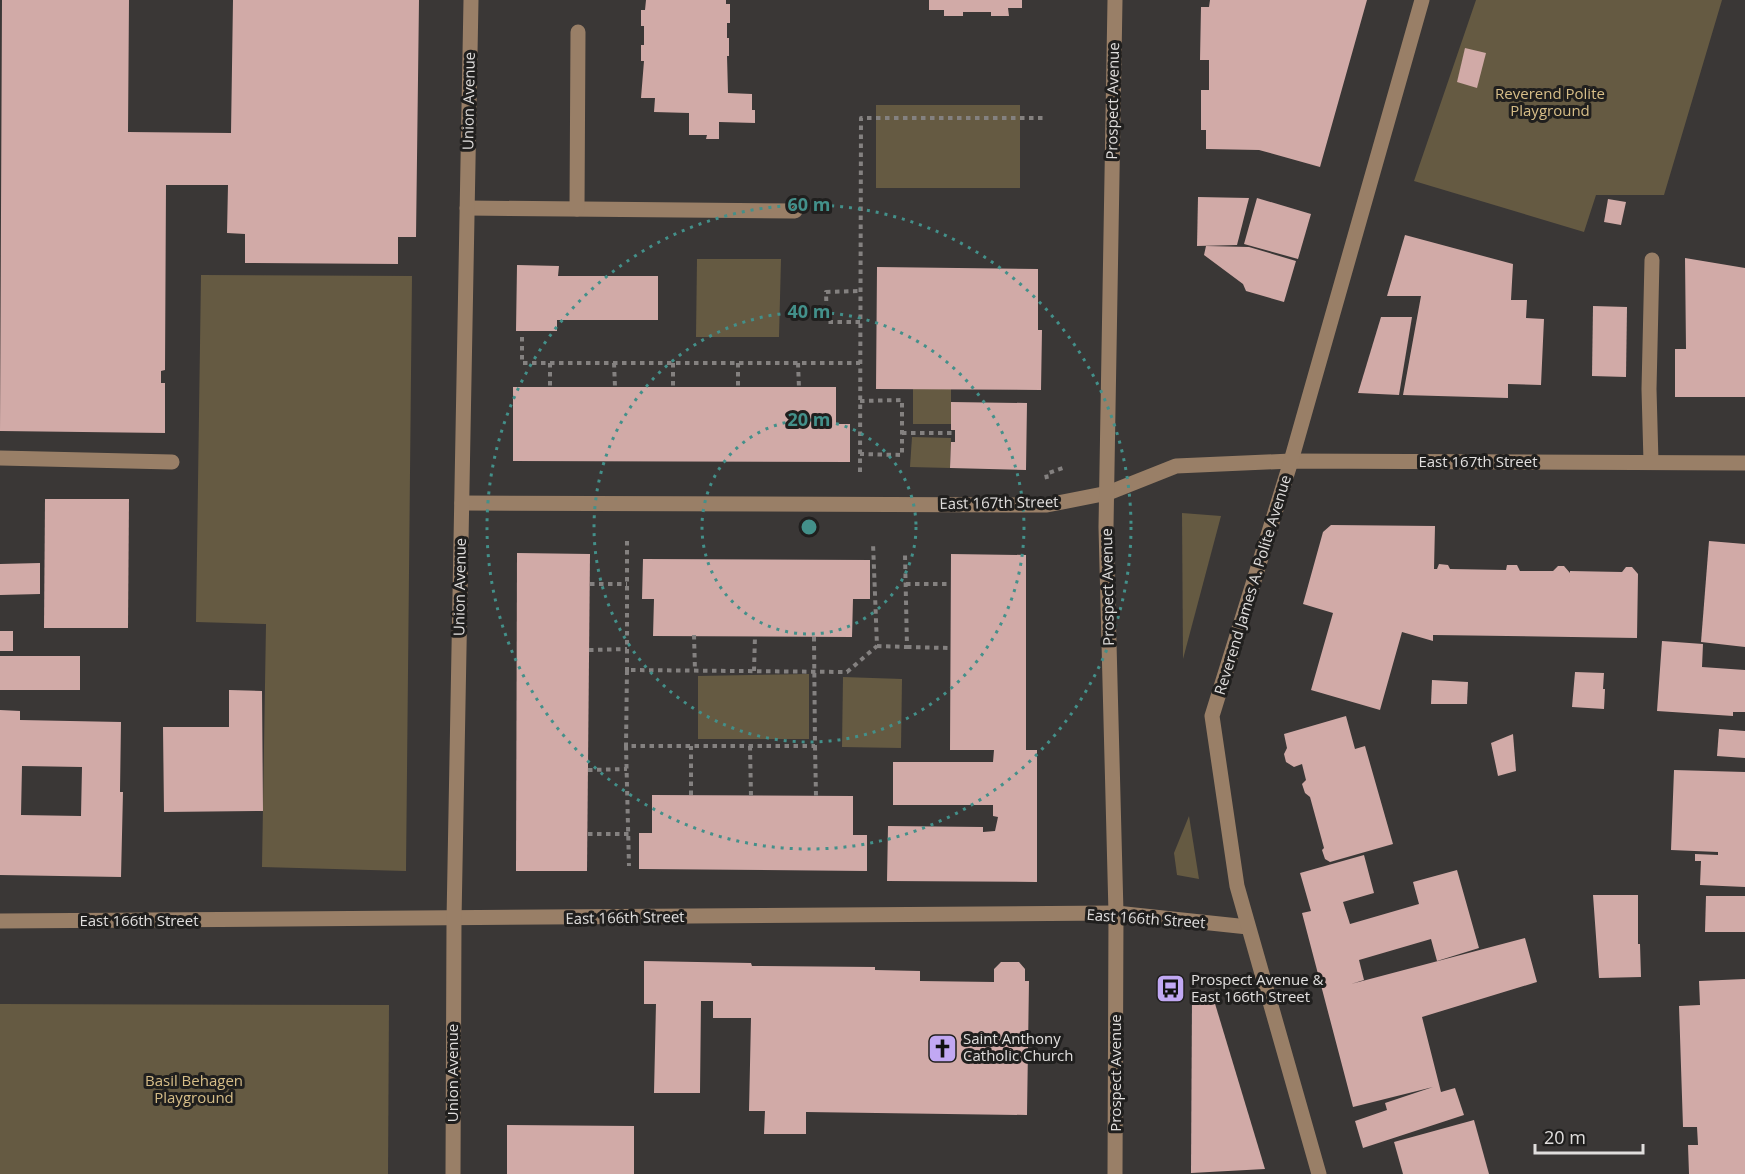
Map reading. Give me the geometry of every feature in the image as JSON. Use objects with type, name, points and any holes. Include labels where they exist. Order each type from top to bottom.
[{"type":"street","name":"Union Avenue","points":[[453,1174],[454,920],[471,0]]},
{"type":"street","name":"Prospect Avenue","points":[[1115,0],[1106,527],[1116,913],[1115,1174]]},
{"type":"street","name":"Reverend James A. Polite Avenue","points":[[1319,1174],[1237,886],[1212,716],[1292,461],[1422,0]]},
{"type":"street","points":[[577,209],[578,32]]},
{"type":"street","points":[[467,208],[795,211]]},
{"type":"street","points":[[1651,462],[1648,388],[1652,261]]},
{"type":"street","points":[[0,458],[172,462]]},
{"type":"street","name":"East 167th Street","points":[[462,503],[1047,505],[1108,493],[1176,466],[1292,461],[1745,463]]},
{"type":"street","name":"East 166th Street","points":[[0,921],[454,920],[1116,913],[1248,927]]},
{"type":"path","points":[[860,472],[861,118],[1044,118]]},
{"type":"path","points":[[860,291],[826,291],[827,322],[860,322]]},
{"type":"path","points":[[522,337],[522,363],[860,363]]},
{"type":"path","points":[[549,363],[550,387]]},
{"type":"path","points":[[614,363],[615,387]]},
{"type":"path","points":[[672,363],[673,387]]},
{"type":"path","points":[[738,363],[738,387]]},
{"type":"path","points":[[798,363],[799,388]]},
{"type":"path","points":[[860,401],[902,400],[902,455],[860,454]]},
{"type":"path","points":[[902,433],[956,433]]},
{"type":"path","points":[[1047,483],[1046,474],[1063,468]]},
{"type":"path","points":[[627,541],[626,746],[629,866]]},
{"type":"path","points":[[873,543],[878,646]]},
{"type":"path","points":[[905,555],[907,647]]},
{"type":"path","points":[[590,584],[627,584]]},
{"type":"path","points":[[906,584],[951,585]]},
{"type":"path","points":[[694,635],[695,671]]},
{"type":"path","points":[[754,671],[755,636]]},
{"type":"path","points":[[814,637],[816,796]]},
{"type":"path","points":[[627,674],[627,670],[847,672],[878,646],[950,648]]},
{"type":"path","points":[[589,650],[627,649]]},
{"type":"path","points":[[626,746],[815,746]]},
{"type":"path","points":[[691,746],[691,795]]},
{"type":"path","points":[[750,746],[751,796]]},
{"type":"path","points":[[588,770],[627,770]]},
{"type":"path","points":[[588,834],[628,834]]},
{"type":"green space","name":"Reverend Polite Playground","points":[[1476,0],[1722,0],[1664,195],[1596,195],[1584,232],[1414,181]]},
{"type":"green space","points":[[876,105],[1020,105],[1020,188],[876,188]]},
{"type":"green space","points":[[697,259],[781,259],[779,337],[696,337]]},
{"type":"green space","points":[[201,275],[412,276],[406,871],[262,867],[266,624],[196,622]]},
{"type":"green space","points":[[913,389],[951,389],[951,424],[913,424]]},
{"type":"green space","points":[[912,437],[951,438],[950,468],[910,467]]},
{"type":"green space","points":[[1182,513],[1221,516],[1183,659]]},
{"type":"green space","points":[[809,674],[809,739],[698,739],[698,676]]},
{"type":"green space","points":[[843,677],[902,679],[901,748],[842,747]]},
{"type":"green space","points":[[1189,816],[1199,879],[1177,875],[1174,853]]},
{"type":"green space","name":"Basil Behagen Playground","points":[[0,1004],[389,1005],[388,1174],[0,1174]]},
{"type":"building","points":[[2,0],[129,0],[128,132],[231,133],[233,0],[419,0],[416,237],[398,237],[398,264],[245,263],[245,234],[227,233],[228,185],[166,185],[165,370],[161,371],[161,383],[165,383],[165,433],[0,431]]},
{"type":"building","points":[[646,0],[726,0],[726,4],[730,4],[730,23],[727,23],[728,93],[752,94],[755,123],[719,122],[719,139],[706,139],[707,135],[689,135],[689,113],[654,112],[655,98],[641,98],[644,61],[641,61],[641,45],[644,45],[644,26],[641,26],[641,10],[645,10]]},
{"type":"building","points":[[929,0],[1022,0],[1022,8],[1008,8],[1009,16],[991,16],[991,12],[963,12],[963,16],[944,16],[944,10],[929,10]]},
{"type":"building","points":[[1210,0],[1367,0],[1320,167],[1259,150],[1206,149],[1206,130],[1201,130],[1201,90],[1209,90],[1209,60],[1200,60],[1201,7],[1209,7]]},
{"type":"building","points":[[1465,48],[1486,53],[1477,88],[1457,82]]},
{"type":"building","points":[[1198,197],[1249,198],[1237,245],[1197,246]]},
{"type":"building","points":[[1257,198],[1311,214],[1298,259],[1244,244]]},
{"type":"building","points":[[1608,199],[1626,202],[1621,225],[1604,222]]},
{"type":"building","points":[[1405,235],[1513,264],[1511,300],[1527,300],[1526,318],[1544,319],[1541,385],[1508,384],[1508,398],[1403,395],[1421,296],[1387,296]]},
{"type":"building","points":[[1206,246],[1249,247],[1296,261],[1284,302],[1246,291],[1243,284],[1204,255]]},
{"type":"building","points":[[1685,258],[1745,268],[1745,397],[1675,397],[1675,349],[1686,349]]},
{"type":"building","points":[[517,265],[559,266],[558,276],[658,276],[658,320],[557,320],[557,331],[516,331]]},
{"type":"building","points":[[877,267],[1038,269],[1038,330],[1042,330],[1041,390],[876,389]]},
{"type":"building","points":[[1593,306],[1627,307],[1626,377],[1592,376]]},
{"type":"building","points":[[1381,317],[1412,317],[1399,395],[1358,393]]},
{"type":"building","points":[[513,387],[836,387],[836,424],[850,424],[850,462],[513,461]]},
{"type":"building","points":[[951,402],[1027,403],[1026,470],[950,468],[951,442],[955,442],[955,430],[951,430]]},
{"type":"building","points":[[45,499],[129,499],[128,628],[44,628]]},
{"type":"building","points":[[1331,525],[1435,526],[1434,569],[1437,569],[1439,564],[1448,565],[1450,569],[1506,570],[1507,565],[1517,565],[1520,571],[1553,571],[1558,566],[1564,566],[1570,573],[1570,571],[1622,572],[1626,567],[1632,567],[1638,574],[1637,638],[1433,635],[1433,641],[1402,632],[1380,710],[1311,690],[1333,613],[1303,604],[1323,532]]},
{"type":"building","points":[[1709,541],[1745,544],[1745,647],[1701,642]]},
{"type":"building","points":[[517,553],[590,554],[587,871],[516,871]]},
{"type":"building","points":[[951,554],[1026,555],[1026,750],[1037,750],[1037,882],[887,881],[888,826],[983,827],[983,832],[995,831],[998,817],[993,816],[993,805],[893,805],[893,762],[993,762],[994,750],[950,750]]},
{"type":"building","points":[[643,559],[870,560],[870,599],[853,599],[852,637],[653,636],[654,599],[642,599]]},
{"type":"building","points":[[40,563],[40,594],[0,595],[0,564]]},
{"type":"building","points":[[0,631],[13,631],[13,651],[0,651]]},
{"type":"building","points":[[1662,641],[1703,644],[1702,667],[1745,670],[1745,712],[1733,712],[1733,716],[1657,711]]},
{"type":"building","points":[[0,656],[80,656],[80,690],[0,690]]},
{"type":"building","points":[[1575,672],[1604,673],[1604,709],[1572,707]]},
{"type":"building","points":[[1432,680],[1468,682],[1467,704],[1431,704]]},
{"type":"building","points":[[229,690],[262,691],[263,811],[164,812],[163,727],[229,727]]},
{"type":"building","points":[[0,710],[20,711],[20,720],[121,722],[120,792],[123,792],[121,877],[0,875]],"holes":[[[22,766],[82,767],[81,816],[21,815]]]},
{"type":"building","points":[[1346,716],[1355,749],[1365,746],[1393,844],[1330,862],[1325,859],[1310,797],[1305,793],[1302,784],[1306,780],[1302,764],[1294,767],[1286,762],[1284,754],[1287,748],[1284,734]]},
{"type":"building","points":[[1719,729],[1745,731],[1745,758],[1717,756]]},
{"type":"building","points":[[1513,734],[1516,771],[1498,776],[1491,743]]},
{"type":"building","points":[[1674,770],[1745,772],[1745,887],[1700,885],[1701,861],[1695,861],[1695,854],[1718,855],[1718,852],[1671,850]]},
{"type":"building","points":[[652,795],[853,796],[853,835],[867,835],[867,871],[639,869],[639,833],[652,833]]},
{"type":"building","points":[[1364,855],[1374,893],[1343,902],[1350,924],[1419,904],[1413,882],[1457,870],[1479,948],[1437,961],[1431,939],[1359,960],[1364,980],[1351,984],[1525,938],[1537,982],[1422,1017],[1441,1092],[1455,1088],[1464,1115],[1363,1148],[1355,1121],[1387,1110],[1385,1103],[1433,1087],[1353,1107],[1302,913],[1311,911],[1300,873]]},
{"type":"building","points":[[1593,895],[1638,895],[1641,977],[1599,978]]},
{"type":"building","points":[[1706,896],[1745,896],[1745,932],[1705,932]]},
{"type":"building","points":[[644,961],[751,963],[752,966],[875,967],[875,970],[920,971],[920,981],[994,982],[994,969],[1001,962],[1019,962],[1025,969],[1025,981],[1029,981],[1027,1115],[806,1112],[806,1134],[764,1134],[765,1111],[749,1111],[751,1018],[713,1018],[713,1001],[701,1001],[700,1093],[654,1093],[656,1004],[644,1004]]},
{"type":"building","points":[[1745,979],[1745,1174],[1689,1174],[1688,1145],[1698,1145],[1697,1127],[1683,1127],[1679,1006],[1700,1005],[1699,981]]},
{"type":"building","points":[[1213,997],[1265,1169],[1191,1173],[1192,998]]},
{"type":"building","points":[[1474,1120],[1489,1174],[1403,1174],[1394,1142]]},
{"type":"building","points":[[507,1125],[634,1126],[634,1174],[507,1174]]},
{"type":"place","name":"Prospect Avenue & East 166th Street","points":[[1170,989]]},
{"type":"place","name":"Saint Anthony Catholic Church","points":[[942,1048]]}]
